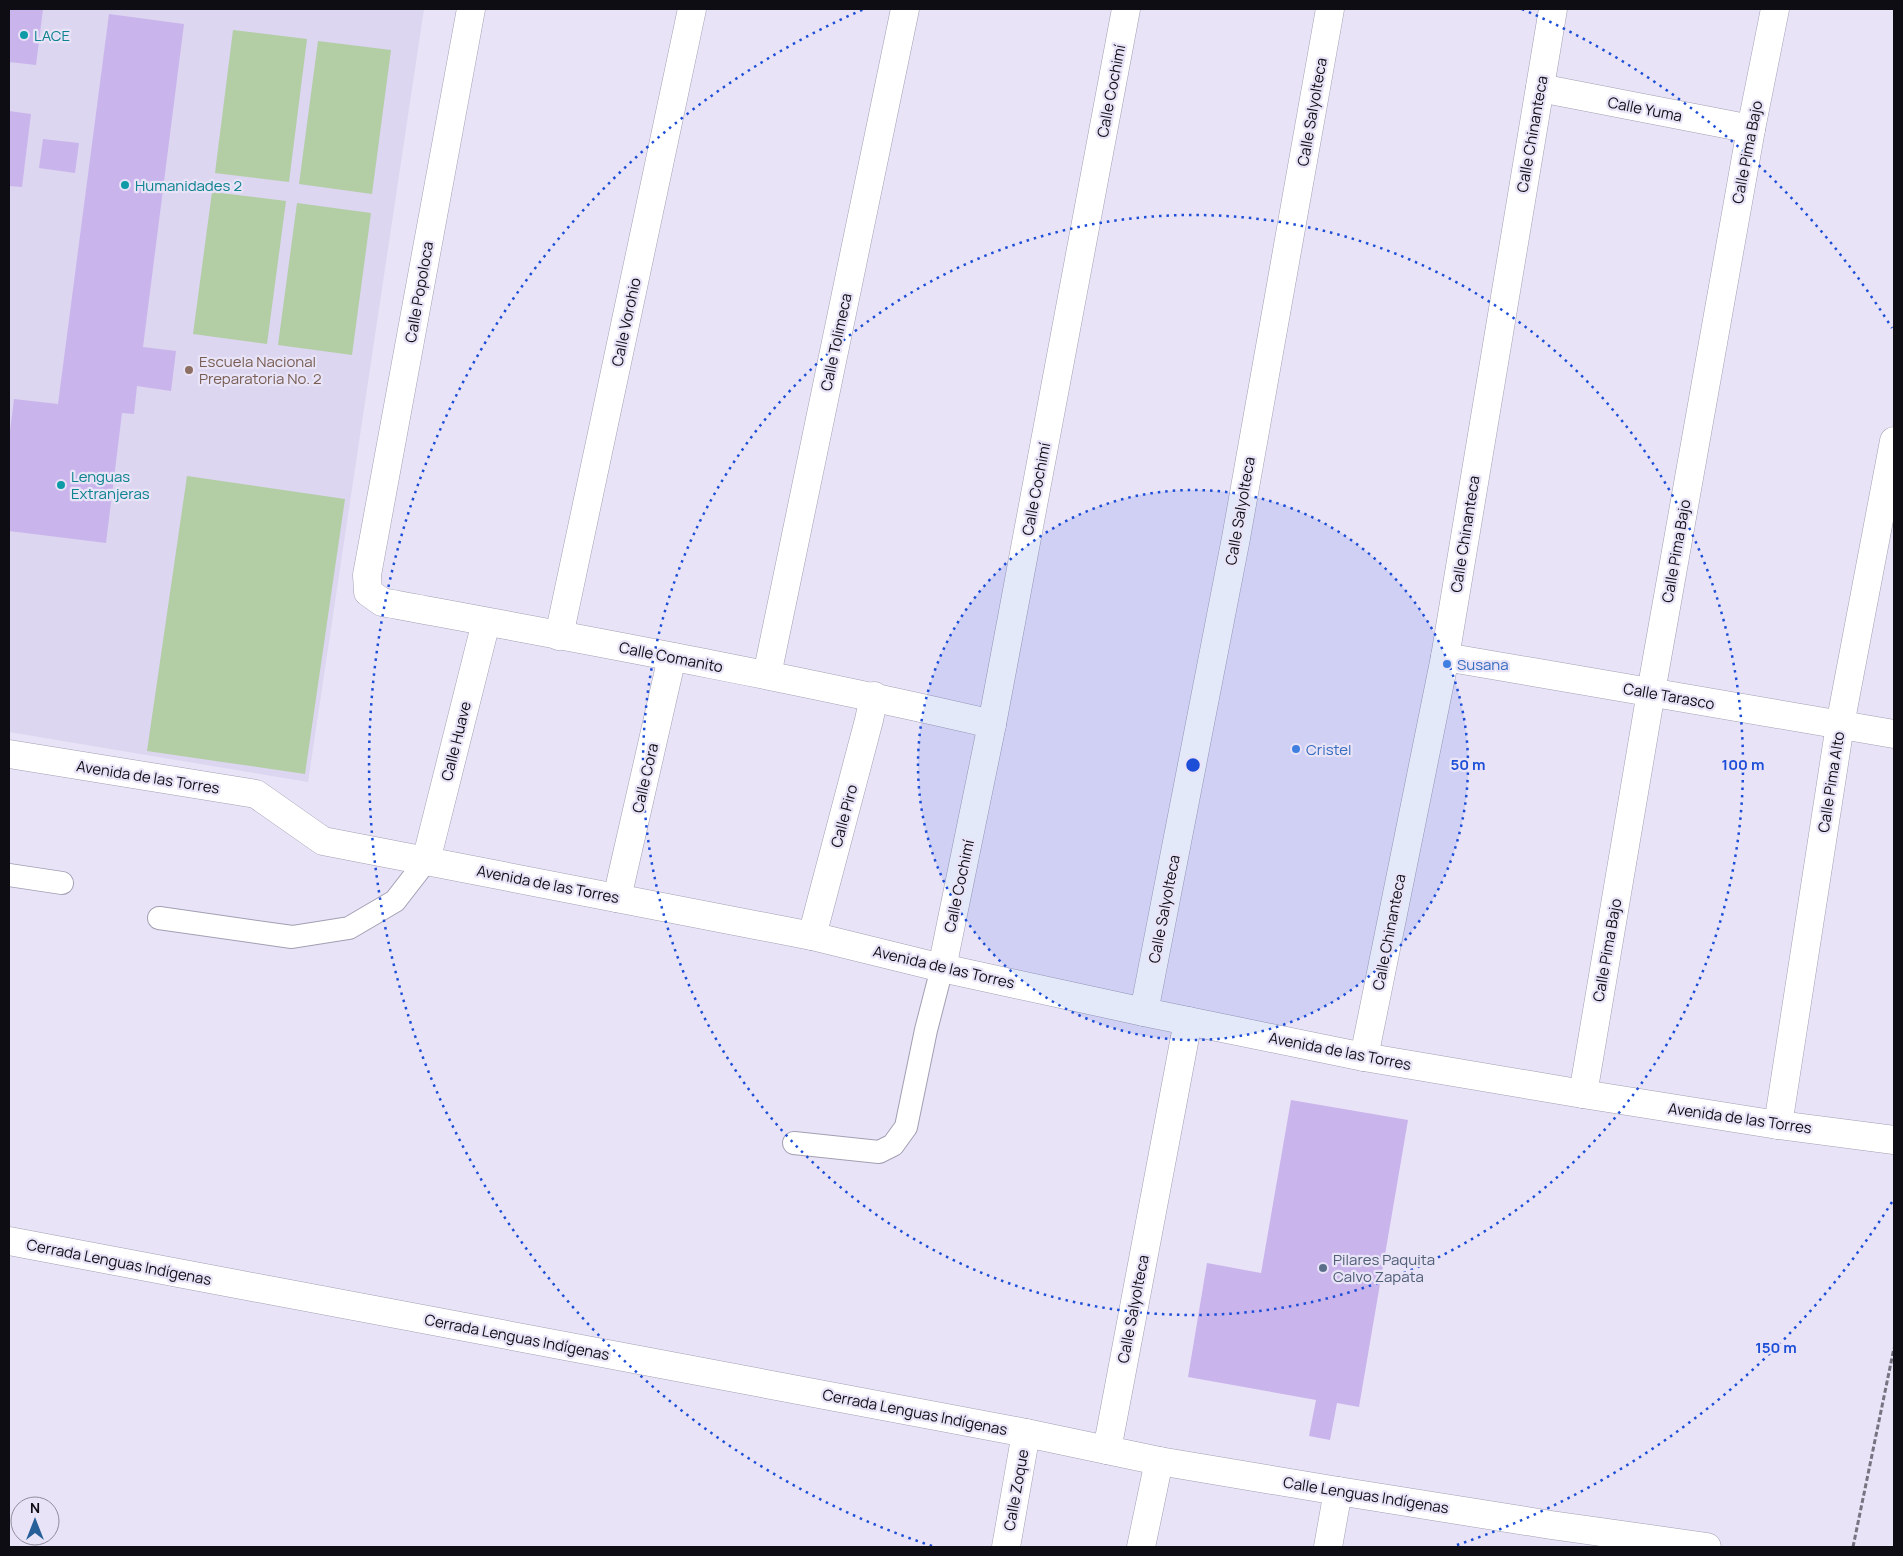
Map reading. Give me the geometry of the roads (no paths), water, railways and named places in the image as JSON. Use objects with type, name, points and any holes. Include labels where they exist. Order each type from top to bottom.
[{"type":"street","name":"Calle Popoloca","points":[[367,575],[471,9]]},
{"type":"street","name":"Calle Vorohio","points":[[559,636],[692,9]]},
{"type":"street","name":"Calle Tolimeca","points":[[767,674],[905,9]]},
{"type":"street","name":"Calle Cochimí","points":[[942,968],[992,724],[1126,9]]},
{"type":"street","name":"Calle Salyolteca","points":[[1144,1012],[1236,538],[1330,9]]},
{"type":"street","name":"Calle Chinanteca","points":[[1364,1057],[1444,658],[1553,9]]},
{"type":"street","name":"Calle Pima Bajo","points":[[1583,1094],[1651,692],[1751,129],[1775,9]]},
{"type":"street","name":"Calle Yuma","points":[[1540,88],[1751,129]]},
{"type":"street","name":"Calle Pima Alto","points":[[1778,1125],[1840,725],[1894,441]]},
{"type":"street","name":"Calle Comanito","points":[[367,575],[368,592],[382,602],[672,658],[767,674],[874,696],[992,724]]},
{"type":"street","name":"Calle Huave","points":[[426,861],[486,622]]},
{"type":"street","name":"Calle Cora","points":[[617,898],[672,658]]},
{"type":"street","name":"Calle Tarasco","points":[[1444,658],[1894,734]]},
{"type":"street","name":"Calle Piro","points":[[812,936],[870,720],[874,696]]},
{"type":"street","name":"Avenida de las Torres","points":[[9,754],[256,794],[323,841],[812,936],[942,968],[1144,1012],[1364,1057],[1778,1125],[1894,1140]]},
{"type":"street","name":"Calle Salyolteca","points":[[1107,1450],[1188,1021]]},
{"type":"street","name":"Cerrada Lenguas Indígenas","points":[[9,1241],[1026,1433]]},
{"type":"street","name":"Calle Lenguas Indígenas","points":[[1026,1433],[1159,1460],[1338,1491],[1549,1536],[1707,1547]]},
{"type":"street","name":"Calle Zoque","points":[[1006,1547],[1026,1433]]},
{"type":"street","points":[[1141,1547],[1159,1460]]},
{"type":"street","points":[[1328,1547],[1338,1491]]},
{"type":"lane","points":[[159,918],[292,937],[349,928],[395,902],[426,861]]},
{"type":"lane","points":[[9,875],[62,883]]},
{"type":"lane","points":[[794,1143],[879,1152],[893,1145],[906,1126],[926,1030],[942,968]]},
{"type":"place","name":"LACE","points":[[24,35]]},
{"type":"place","name":"Humanidades 2","points":[[125,185]]},
{"type":"place","name":"Escuela Nacional Preparatoria No. 2","points":[[189,370]]},
{"type":"place","name":"Lenguas Extranjeras","points":[[61,485]]},
{"type":"place","name":"Susana","points":[[1447,664]]},
{"type":"place","name":"Cristel","points":[[1296,749]]},
{"type":"place","name":"Pilares Paquita Calvo Zapata","points":[[1323,1268]]}]
